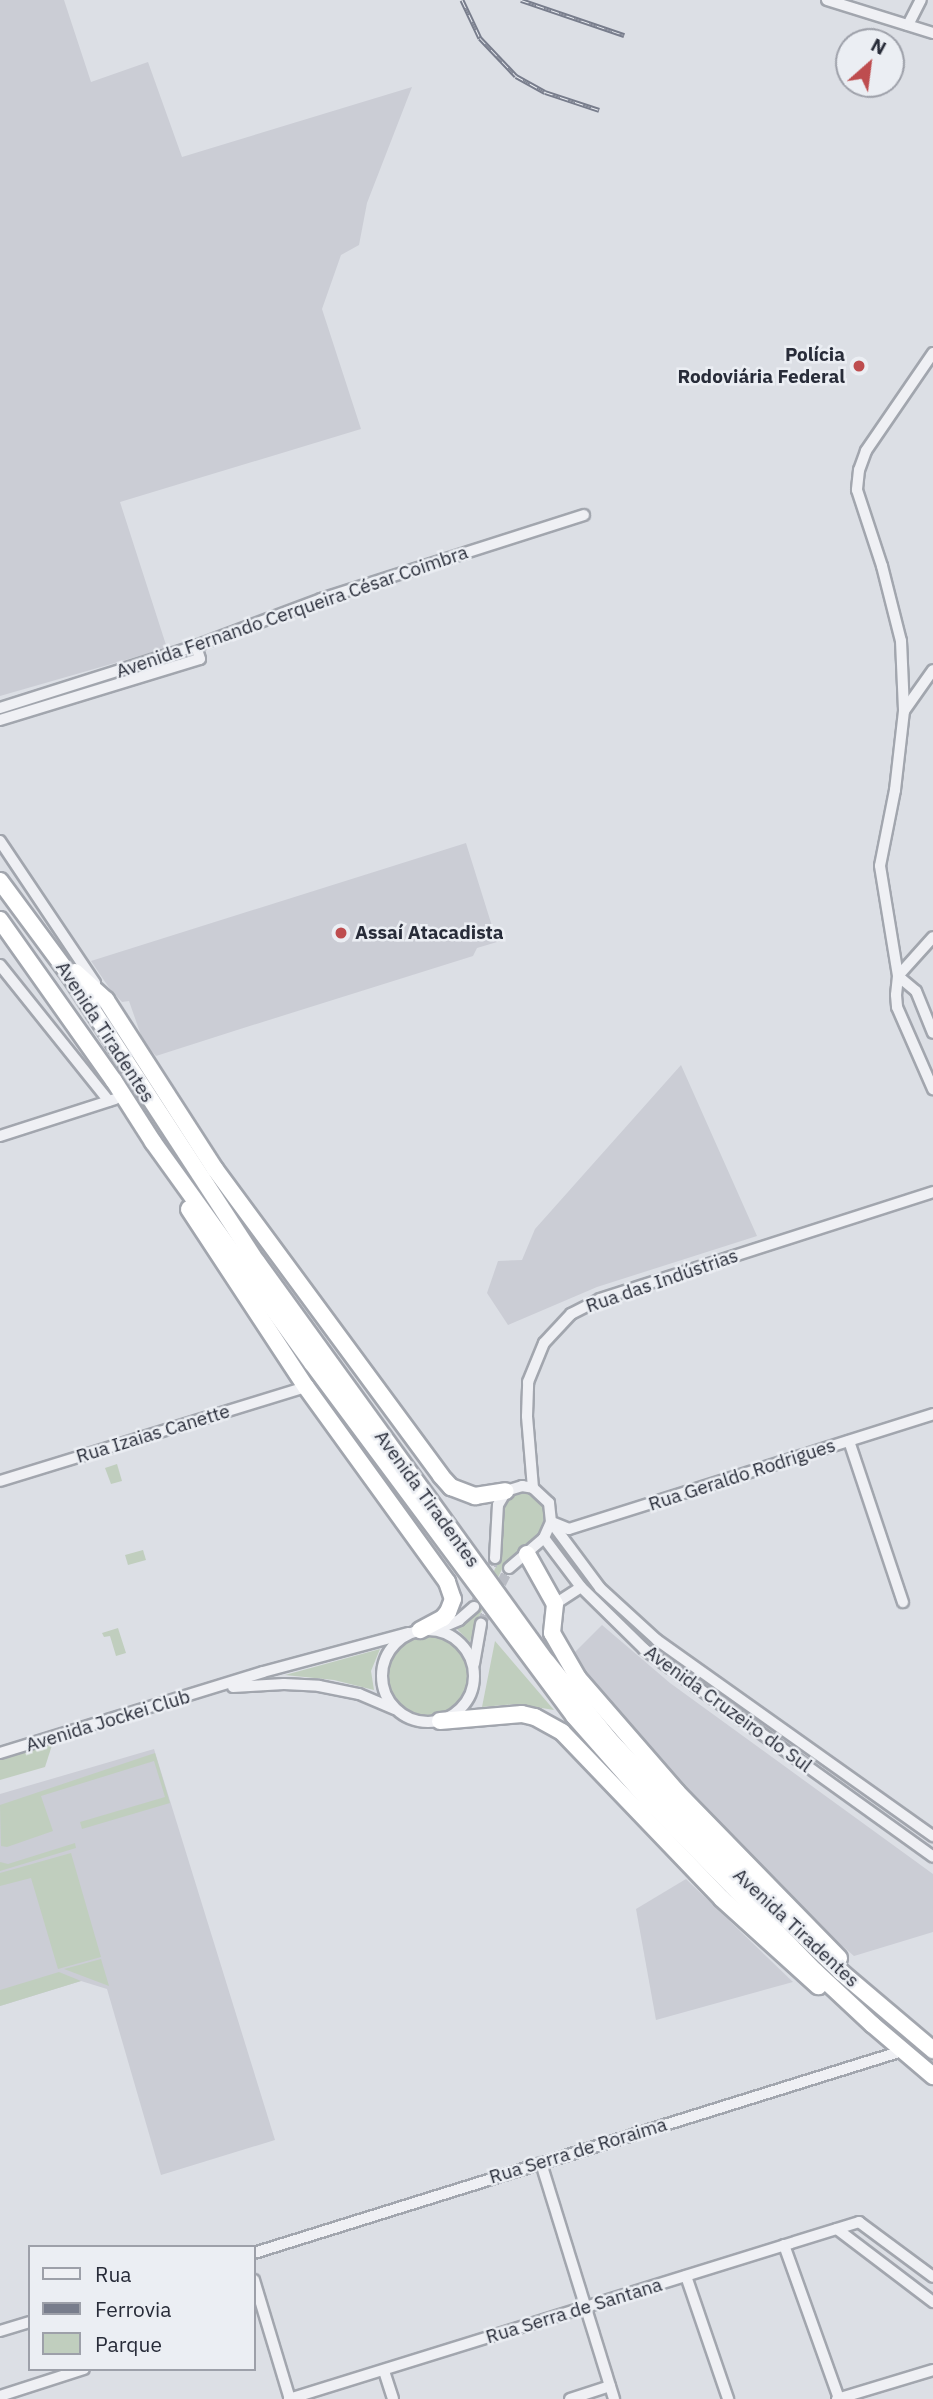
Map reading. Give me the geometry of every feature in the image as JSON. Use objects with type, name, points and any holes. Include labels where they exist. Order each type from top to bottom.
[{"type":"highway","name":"Avenida Tiradentes","points":[[0,881],[71,976],[257,1262],[476,1567],[608,1738],[753,1888],[881,2007],[933,2050]]},
{"type":"highway","name":"Avenida Tiradentes","points":[[0,920],[117,1099],[153,1142],[312,1363],[574,1716],[657,1810],[873,2025],[933,2076]]},
{"type":"highway","points":[[50,950],[106,1000],[215,1169],[441,1476],[451,1486],[474,1496],[506,1491]]},
{"type":"highway","points":[[153,1142],[182,1200],[306,1387],[447,1582],[453,1599],[448,1612],[422,1631]]},
{"type":"highway","points":[[215,1169],[257,1262]]},
{"type":"highway","points":[[527,1554],[555,1604],[552,1633],[578,1678],[677,1792],[828,1945],[881,2007]]},
{"type":"highway","points":[[440,1721],[522,1714],[542,1720],[562,1731],[652,1827],[775,1949],[836,2001],[873,2025]]},
{"type":"street","points":[[827,0],[933,33]]},
{"type":"street","points":[[908,25],[921,0]]},
{"type":"street","points":[[933,353],[866,451],[859,470],[858,490],[883,566],[901,641],[904,711],[895,790],[880,866],[898,976],[897,1007],[933,1089]]},
{"type":"street","name":"Avenida Fernando Cerqueira César Coimbra","points":[[0,708],[196,646],[321,598],[584,515]]},
{"type":"street","points":[[0,720],[200,659],[196,646]]},
{"type":"street","points":[[904,711],[933,670]]},
{"type":"street","points":[[0,841],[106,1000]]},
{"type":"street","points":[[898,976],[933,937]]},
{"type":"street","points":[[0,965],[117,1099],[0,1136]]},
{"type":"street","points":[[898,976],[916,991],[933,1034]]},
{"type":"street","name":"Rua das Indústrias","points":[[533,1488],[527,1416],[528,1382],[544,1343],[571,1314],[600,1299],[933,1192]]},
{"type":"street","name":"Rua Izaias Canette","points":[[0,1481],[306,1387]]},
{"type":"street","name":"Rua Geraldo Rodrigues","points":[[551,1522],[569,1529],[933,1414]]},
{"type":"street","points":[[849,1441],[903,1602]]},
{"type":"street","points":[[495,1558],[496,1513],[506,1491],[522,1486],[533,1488]]},
{"type":"street","name":"Avenida Cruzeiro do Sul","points":[[533,1488],[549,1503],[551,1522],[600,1588],[667,1647],[933,1836]]},
{"type":"street","points":[[509,1568],[544,1538],[551,1522]]},
{"type":"street","name":"Avenida Cruzeiro do Sul","points":[[544,1538],[581,1587],[652,1655],[933,1857]]},
{"type":"street","points":[[555,1604],[581,1587]]},
{"type":"street","points":[[474,1607],[459,1620],[422,1631],[388,1651],[382,1668],[385,1695],[396,1709],[416,1721],[440,1721],[456,1714],[468,1701],[474,1684],[481,1624]]},
{"type":"street","points":[[422,1631],[460,1643],[474,1667]]},
{"type":"street","name":"Avenida Jockei Club","points":[[0,1754],[217,1688],[422,1631]]},
{"type":"street","points":[[652,1655],[667,1647]]},
{"type":"street","name":"Avenida Jockei Club","points":[[217,1688],[284,1684],[319,1686],[359,1694],[396,1709]]},
{"type":"street","name":"Rua Serra de Roraima","points":[[256,2252],[902,2051]]},
{"type":"street","points":[[541,2163],[614,2399]]},
{"type":"street","name":"Rua Serra de Santana","points":[[290,2399],[859,2222],[933,2277]]},
{"type":"street","points":[[837,2229],[933,2302]]},
{"type":"street","points":[[785,2245],[838,2399],[932,2371]]},
{"type":"street","points":[[686,2276],[728,2399]]},
{"type":"street","points":[[258,2314],[290,2399]]},
{"type":"street","points":[[0,2331],[28,2323]]},
{"type":"street","points":[[0,2396],[78,2371]]},
{"type":"street","points":[[384,2371],[393,2399]]},
{"type":"street","points":[[570,2399],[610,2386]]},
{"type":"shaded area","points":[[0,0],[64,0],[91,82],[148,62],[182,157],[412,87],[367,203],[359,245],[341,255],[322,309],[361,429],[120,502],[167,648],[0,696]]},
{"type":"shaded area","points":[[466,843],[497,942],[477,948],[473,956],[156,1056],[143,1041],[129,1001],[122,1002],[91,961]]},
{"type":"shaded area","points":[[681,1065],[757,1236],[597,1287],[508,1325],[487,1293],[498,1261],[522,1260],[535,1229]]},
{"type":"shaded area","points":[[602,1625],[670,1683],[933,1874],[933,1932],[854,1956],[775,1888],[726,1838],[620,1716],[572,1655]]},
{"type":"shaded area","points":[[154,1749],[275,2140],[161,2175],[107,1989],[81,1981],[0,2006],[0,1794]]},
{"type":"shaded area","points":[[686,1879],[793,1982],[656,2020],[636,1909]]},
{"type":"green space","points":[[117,1464],[122,1481],[111,1484],[105,1468]]},
{"type":"green space","points":[[517,1494],[528,1494],[543,1505],[544,1526],[530,1544],[505,1563],[474,1627],[470,1642],[455,1627],[476,1612],[501,1555],[504,1509],[508,1500]]},
{"type":"green space","points":[[143,1550],[146,1560],[128,1565],[125,1555]]},
{"type":"green space","points":[[118,1628],[126,1653],[116,1656],[110,1636],[104,1637],[102,1633]]},
{"type":"green space","points":[[428,1635],[443,1638],[456,1647],[465,1660],[468,1675],[465,1690],[456,1703],[443,1712],[428,1715],[413,1712],[400,1703],[391,1690],[388,1675],[391,1660],[400,1647],[413,1638]]},
{"type":"green space","points":[[495,1641],[554,1710],[517,1704],[482,1707]]},
{"type":"green space","points":[[380,1649],[371,1671],[374,1690],[334,1680],[285,1675]]},
{"type":"green space","points":[[53,1742],[45,1767],[0,1780],[0,1758]]},
{"type":"green space","points":[[155,1753],[170,1803],[82,1829],[80,1822],[165,1797],[154,1761],[41,1796],[53,1831],[7,1847],[1,1846],[0,1805]]},
{"type":"green space","points":[[75,1843],[76,1848],[0,1871],[0,1862],[8,1864]]},
{"type":"green space","points":[[71,1853],[101,1957],[58,1969],[31,1878],[0,1886],[0,1873]]},
{"type":"green space","points":[[101,1959],[109,1986],[64,1969]]},
{"type":"green space","points":[[59,1972],[81,1981],[0,2006],[0,1990]]},
{"type":"tunnel","points":[[474,1607],[495,1558]]},
{"type":"tunnel","points":[[481,1624],[509,1568]]},
{"type":"railway","points":[[462,0],[480,38],[516,76],[545,92],[599,110]]},
{"type":"railway","points":[[521,0],[624,35]]},
{"type":"place","name":"Polícia Rodoviária Federal","points":[[859,366]]},
{"type":"place","name":"Assaí Atacadista","points":[[341,933]]}]
